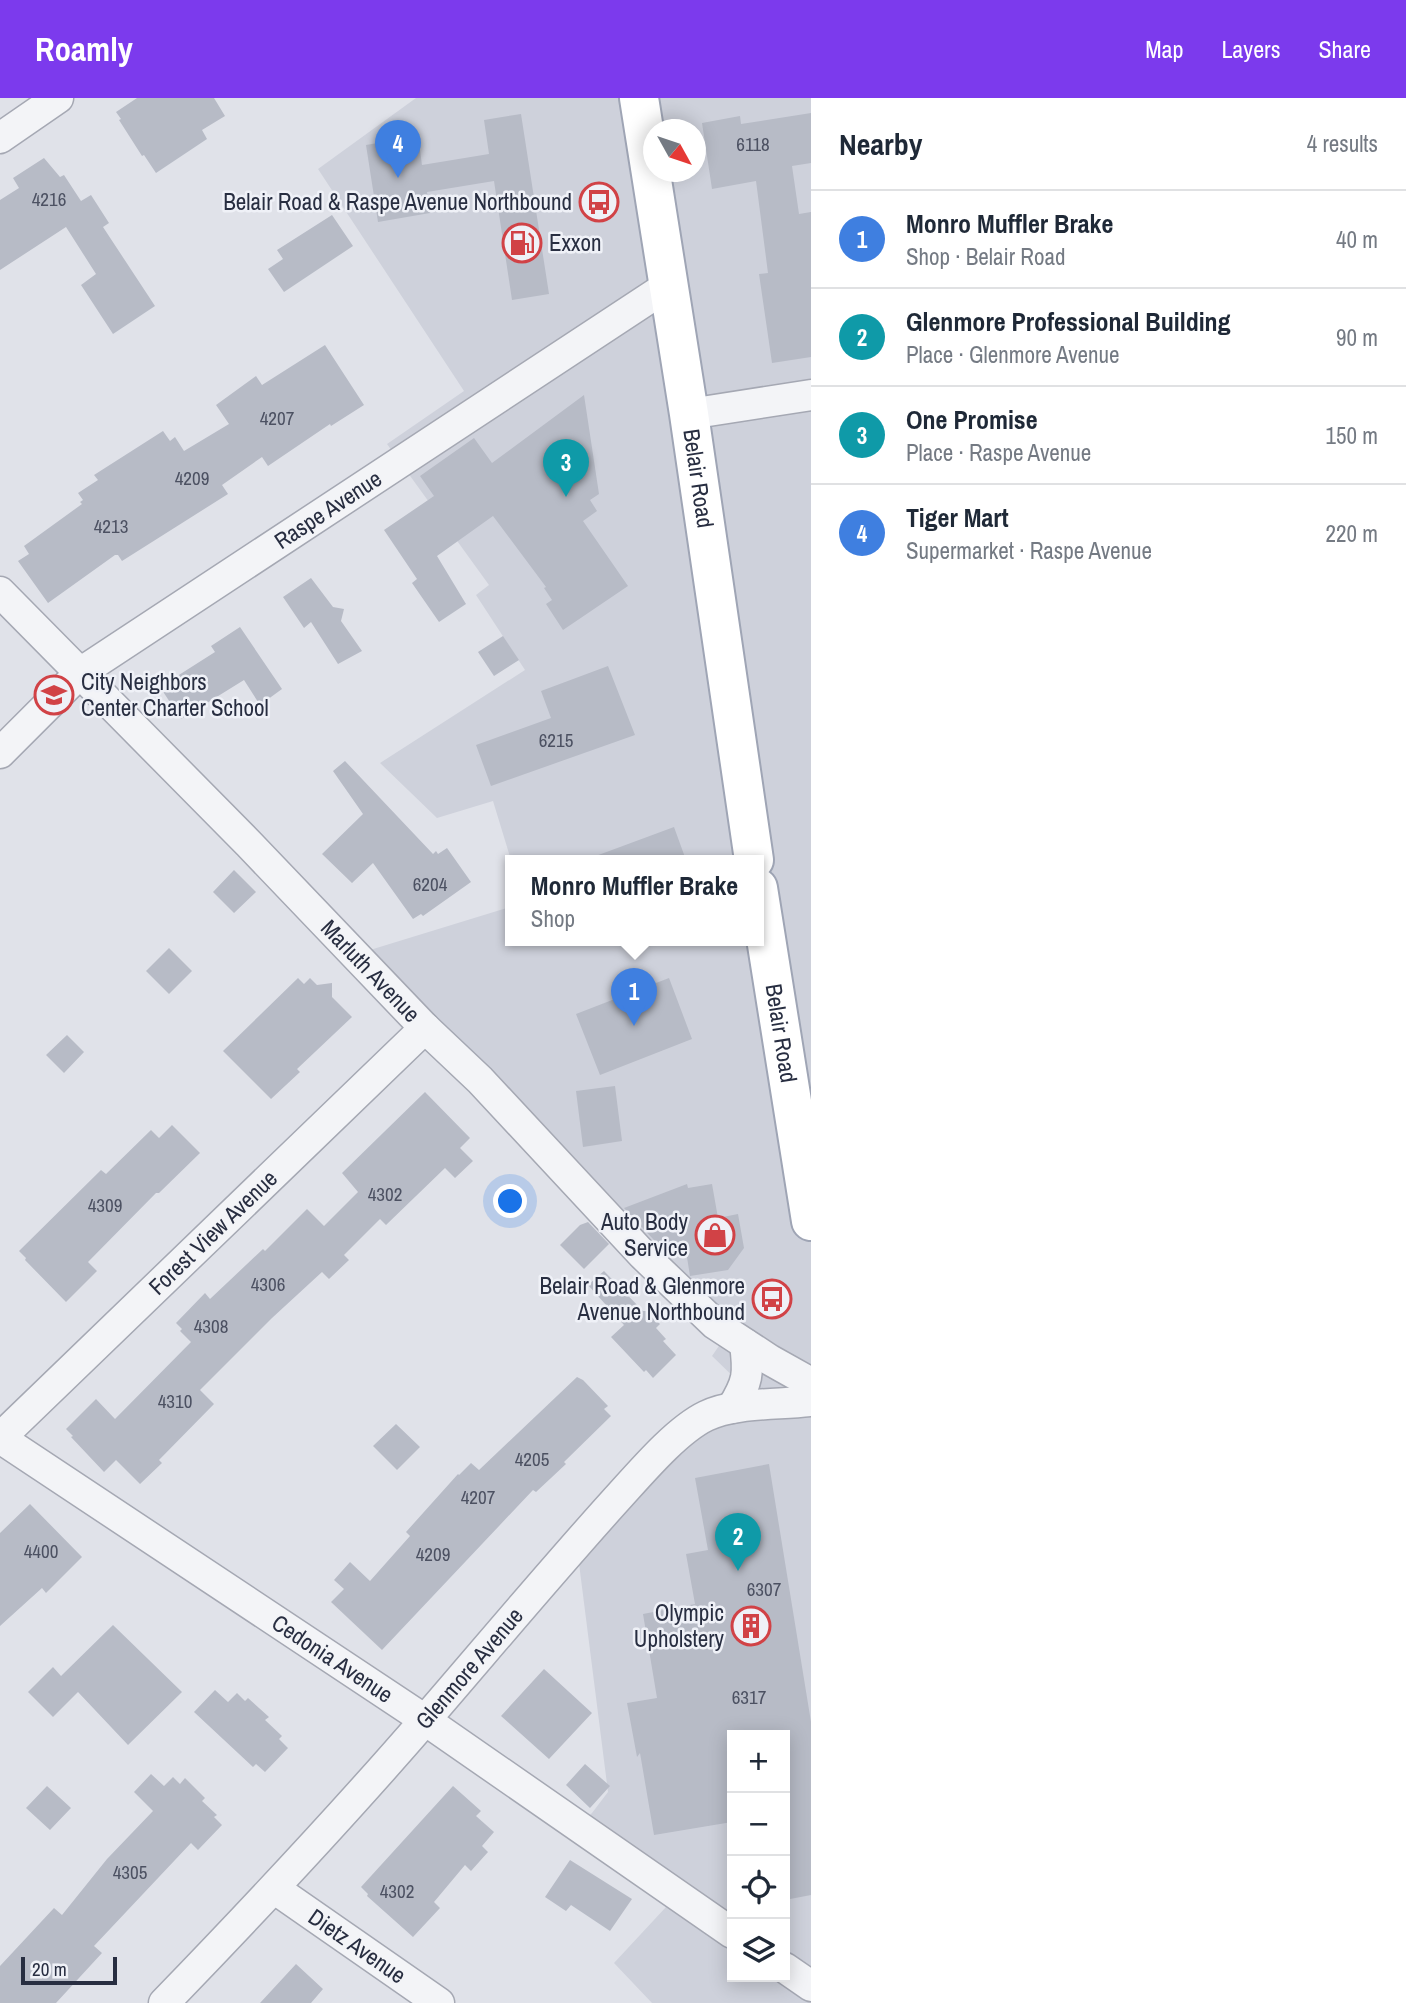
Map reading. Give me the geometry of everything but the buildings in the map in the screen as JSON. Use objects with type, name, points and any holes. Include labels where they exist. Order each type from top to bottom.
[{"type":"main road","name":"Belair Road","points":[[639,98],[689,414],[753,855]]},
{"type":"main road","name":"Belair Road","points":[[764,926],[811,1221]]},
{"type":"street","points":[[0,138],[58,98]]},
{"type":"street","name":"Raspe Avenue","points":[[0,753],[80,673],[669,285]]},
{"type":"street","points":[[689,414],[811,396]]},
{"type":"street","name":"Marluth Avenue","points":[[0,592],[250,844],[425,1028],[480,1080],[643,1255],[715,1324],[811,1383]]},
{"type":"street","name":"Forest View Avenue","points":[[0,1438],[425,1028]]},
{"type":"street","points":[[732,1408],[743,1391],[748,1371],[745,1344]]},
{"type":"street","name":"Glenmore Avenue","points":[[164,2003],[275,1889],[425,1720],[545,1578],[651,1463],[687,1429],[707,1415],[732,1408],[811,1401]]},
{"type":"street","name":"Cedonia Avenue","points":[[0,1438],[425,1720],[727,1930]]},
{"type":"street","name":"Dietz Avenue","points":[[275,1889],[439,2003]]},
{"type":"street","points":[[790,1971],[811,1986]]},
{"type":"shaded area","points":[[416,98],[811,98],[811,2003],[652,2003],[614,1963],[666,1907],[568,1835],[592,1813],[608,1792],[574,1524],[634,1459],[693,1405],[743,1386],[712,1356],[732,1327],[370,950],[505,909],[505,946],[764,946],[764,855],[509,855],[493,801],[437,818],[380,763],[525,670],[476,595],[489,585],[387,444],[464,391],[318,169]]},
{"type":"place","name":"Tiger Mart","points":[[398,178]]},
{"type":"place","name":"Belair Road & Raspe Avenue Northbound","points":[[599,202]]},
{"type":"place","name":"Exxon","points":[[522,243]]},
{"type":"place","name":"One Promise","points":[[566,497]]},
{"type":"place","name":"City Neighbors Center Charter School","points":[[54,695]]},
{"type":"place","name":"Monro Muffler Brake","points":[[634,1026]]},
{"type":"place","name":"Auto Body Service","points":[[715,1235]]},
{"type":"place","name":"Belair Road & Glenmore Avenue Northbound","points":[[772,1299]]},
{"type":"place","name":"Glenmore Professional Building","points":[[738,1571]]},
{"type":"place","name":"Olympic Upholstery","points":[[751,1626]]}]
